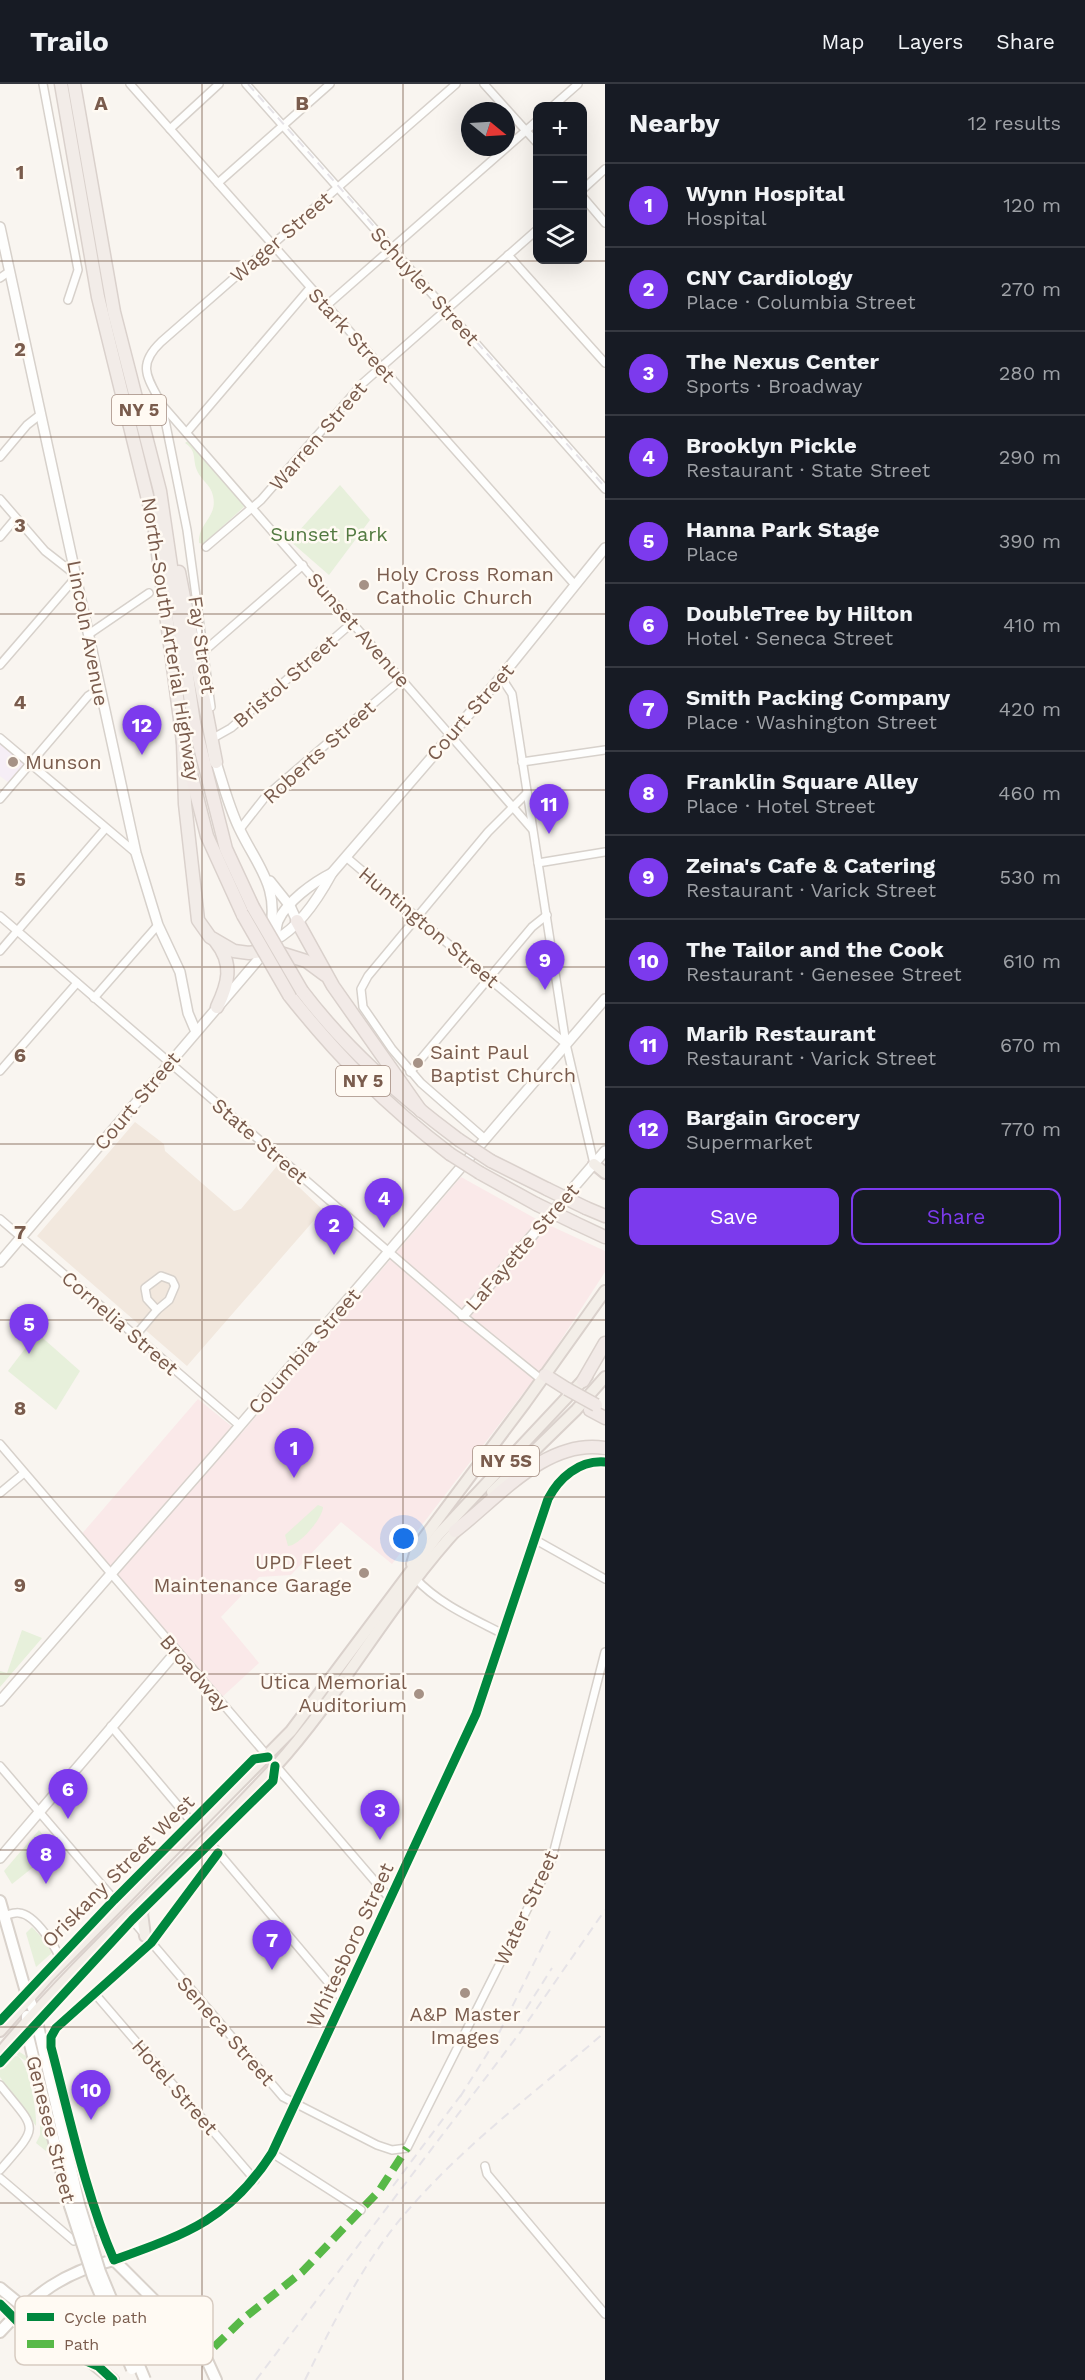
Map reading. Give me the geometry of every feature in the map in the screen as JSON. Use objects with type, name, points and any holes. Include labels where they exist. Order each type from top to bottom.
[{"type":"highway","name":"North-South Arterial Highway","points":[[61,84],[98,297],[154,524],[183,742],[207,836],[248,911],[289,995],[327,1044],[375,1093],[450,1154],[480,1173],[574,1224],[605,1237]]},
{"type":"highway","name":"North-South Arterial Highway","points":[[74,84],[114,312],[160,491],[194,723],[226,849],[248,911],[274,946],[302,991],[352,1051],[421,1111],[491,1161],[605,1216]]},
{"type":"highway","points":[[160,491],[216,762]]},
{"type":"highway","points":[[183,742],[185,804],[195,907],[198,920],[222,949],[229,973],[217,1007]]},
{"type":"highway","points":[[297,921],[333,986],[379,1055],[421,1111]]},
{"type":"highway","points":[[216,941],[242,953],[266,950],[306,961],[316,967],[333,986]]},
{"type":"highway","points":[[583,1381],[605,1343]]},
{"type":"highway","points":[[543,1378],[597,1408],[605,1418]]},
{"type":"highway","points":[[455,1531],[520,1478],[549,1458],[578,1449],[605,1448]]},
{"type":"main road","points":[[594,1164],[605,1173]]},
{"type":"main road","points":[[413,1575],[417,1547],[605,1291]]},
{"type":"main road","name":"Oriskany Street West","points":[[0,2031],[28,1998],[118,1904],[268,1757],[413,1575],[459,1511],[583,1381],[605,1353]]},
{"type":"main road","name":"Oriskany Street West","points":[[0,2053],[26,2021],[275,1766],[342,1683],[413,1575],[576,1410],[605,1377]]},
{"type":"main road","points":[[128,1915],[134,1896],[144,1878]]},
{"type":"main road","points":[[148,1939],[142,1913],[149,1894]]},
{"type":"main road","name":"Genesee Street","points":[[0,1901],[28,1998],[35,2013],[74,2205]]},
{"type":"main road","name":"Genesee Street","points":[[28,1998],[27,2032],[89,2261]]},
{"type":"main road","points":[[114,2260],[150,2296]]},
{"type":"main road","name":"Whitesboro Street","points":[[37,2296],[89,2261],[114,2260]]},
{"type":"main road","points":[[89,2261],[102,2296]]},
{"type":"main road","points":[[89,2261],[106,2296]]},
{"type":"main road","points":[[0,2288],[15,2301]]},
{"type":"main road","name":"Whitesboro Street","points":[[0,2331],[15,2315]]},
{"type":"main road","points":[[97,2365],[113,2380]]},
{"type":"main road","points":[[130,2365],[137,2380]]},
{"type":"main road","points":[[138,2365],[145,2380]]},
{"type":"main road","points":[[210,2365],[216,2380]]},
{"type":"street","points":[[43,84],[78,270],[68,300]]},
{"type":"street","name":"Stark Street","points":[[130,84],[575,585]]},
{"type":"street","points":[[170,129],[219,84]]},
{"type":"street","name":"Schuyler Street","points":[[246,84],[605,489]]},
{"type":"street","points":[[218,183],[330,84]]},
{"type":"street","name":"Wager Street","points":[[162,405],[145,367],[148,354],[456,84]]},
{"type":"street","points":[[484,84],[533,139]]},
{"type":"street","points":[[558,102],[578,84]]},
{"type":"street","points":[[326,306],[533,124]]},
{"type":"street","points":[[587,186],[605,170]]},
{"type":"street","points":[[587,202],[605,223]]},
{"type":"street","name":"Lincoln Avenue","points":[[0,227],[136,853],[158,925],[180,972],[188,1013],[196,1032]]},
{"type":"street","name":"Warren Street","points":[[206,547],[253,508],[356,391],[533,233]]},
{"type":"street","points":[[508,255],[605,363]]},
{"type":"street","points":[[0,278],[10,271]]},
{"type":"street","points":[[187,432],[310,288]]},
{"type":"street","name":"Sunset Avenue","points":[[162,405],[532,829]]},
{"type":"street","name":"Fay Street","points":[[162,405],[187,530],[215,737],[216,762],[240,829],[267,876],[290,906],[297,921]]},
{"type":"street","points":[[0,457],[27,425],[41,414]]},
{"type":"street","points":[[0,499],[45,551],[77,576],[0,665]]},
{"type":"street","points":[[0,537],[16,518]]},
{"type":"street","name":"Court Street","points":[[0,1262],[266,950],[275,940],[287,933],[322,891],[332,873],[501,677],[605,548]]},
{"type":"street","points":[[203,652],[303,565]]},
{"type":"street","points":[[89,634],[149,593]]},
{"type":"street","name":"Bristol Street","points":[[215,737],[231,728],[353,622]]},
{"type":"street","points":[[501,677],[512,694],[566,1044],[594,1164]]},
{"type":"street","name":"Roberts Street","points":[[240,829],[266,796],[402,679]]},
{"type":"street","points":[[0,799],[88,696],[99,689]]},
{"type":"street","points":[[0,738],[136,853]]},
{"type":"street","points":[[522,762],[605,750]]},
{"type":"street","points":[[485,1139],[410,1072],[363,1006],[361,989],[368,976],[417,917],[512,805],[527,793]]},
{"type":"street","points":[[0,951],[105,829]]},
{"type":"street","points":[[538,863],[605,852]]},
{"type":"street","name":"Huntington Street","points":[[346,858],[566,1044]]},
{"type":"street","name":"Court Street","points":[[275,940],[278,920],[319,880],[332,873]]},
{"type":"street","name":"Fay Street","points":[[266,950],[272,903],[267,876]]},
{"type":"street","points":[[410,1072],[532,927],[547,915]]},
{"type":"street","name":"State Street","points":[[0,916],[463,1316],[543,1378]]},
{"type":"street","points":[[94,998],[158,925]]},
{"type":"street","points":[[0,1071],[77,983]]},
{"type":"street","name":"Columbia Street","points":[[0,1701],[605,999]]},
{"type":"street","name":"LaFayette Street","points":[[463,1316],[605,1151]]},
{"type":"street","name":"Cornelia Street","points":[[0,1219],[239,1425]]},
{"type":"street","points":[[135,1336],[169,1300],[175,1286],[172,1280],[161,1276],[145,1288],[147,1299],[158,1310]]},
{"type":"street","name":"Broadway","points":[[0,1444],[391,1900]]},
{"type":"street","name":"Whitesboro Street","points":[[114,2260],[187,2233],[218,2214],[255,2180],[272,2153],[476,1714],[553,1489],[566,1475],[579,1467],[605,1462]]},
{"type":"street","points":[[0,1493],[24,1473]]},
{"type":"street","points":[[534,1539],[605,1579]]},
{"type":"street","points":[[413,1575],[428,1592],[503,1634]]},
{"type":"street","points":[[0,1858],[176,1652]]},
{"type":"street","name":"Water Street","points":[[407,2148],[551,1862],[605,1652]]},
{"type":"street","points":[[111,1726],[196,1827]]},
{"type":"street","points":[[0,1766],[118,1904]]},
{"type":"street","points":[[206,1838],[344,2001]]},
{"type":"street","points":[[114,2260],[101,2229],[51,2047],[51,2037],[56,2028],[96,1995],[148,1939],[218,1853]]},
{"type":"street","points":[[4,1916],[19,1913],[28,1917],[57,1948],[61,1964]]},
{"type":"street","name":"Seneca Street","points":[[128,1915],[275,2088],[294,2104],[377,2145],[393,2150],[407,2148]]},
{"type":"street","name":"Hotel Street","points":[[96,1995],[255,2180]]},
{"type":"street","points":[[0,2085],[30,2122],[27,2139],[0,2170]]},
{"type":"street","points":[[272,2153],[361,2210]]},
{"type":"street","points":[[485,2166],[487,2174],[605,2314]]},
{"type":"street","points":[[0,2178],[74,2241],[101,2229]]},
{"type":"shaded area","name":"Munson","points":[[0,738],[30,764],[12,785],[0,776]]},
{"type":"shaded area","points":[[135,1122],[164,1144],[165,1151],[234,1211],[241,1209],[277,1166],[323,1210],[187,1366],[37,1236]]},
{"type":"shaded area","points":[[461,1177],[538,1220],[605,1251],[605,1272],[544,1366],[392,1564],[341,1522],[291,1575],[259,1577],[221,1617],[259,1663],[220,1699],[80,1536],[198,1399],[241,1434]]},
{"type":"green space","points":[[189,440],[245,506],[203,544],[199,543],[201,530],[211,515],[214,503],[210,488],[196,468],[193,451],[185,443]]},
{"type":"green space","name":"Sunset Park","points":[[340,485],[370,520],[329,575],[290,541]]},
{"type":"green space","points":[[37,1333],[80,1371],[56,1410],[8,1371]]},
{"type":"green space","points":[[318,1505],[323,1507],[315,1524],[304,1537],[288,1546],[285,1535]]},
{"type":"green space","points":[[22,1630],[42,1638],[0,1687],[0,1671],[7,1673]]},
{"type":"green space","points":[[39,1830],[55,1850],[12,1884],[4,1871]]},
{"type":"green space","points":[[32,1927],[54,1951],[36,1967],[26,1933]]},
{"type":"green space","points":[[18,2051],[29,2058],[51,2155],[36,2143],[40,2135],[40,2116],[27,2062],[17,2055]]},
{"type":"green space","points":[[18,2056],[29,2078],[36,2126],[0,2077],[0,2068],[9,2057]]},
{"type":"railway","points":[[248,84],[605,487]]},
{"type":"railway","points":[[256,2380],[519,2034],[605,1910]]},
{"type":"railway","points":[[460,2097],[494,2043],[551,1929]]},
{"type":"railway","points":[[526,2009],[552,1968]]},
{"type":"railway","points":[[305,2380],[361,2274],[403,2216],[449,2166],[474,2143],[605,2032]]},
{"type":"railway","points":[[393,2186],[461,2095]]},
{"type":"marked path","points":[[214,2347],[243,2319],[302,2272],[379,2191],[407,2148]]},
{"type":"cycle path","points":[[218,1853],[151,1943],[56,2028],[51,2037],[51,2047],[79,2155],[95,2209],[114,2260],[163,2242],[204,2222],[239,2194],[256,2176],[272,2153],[476,1714],[548,1499],[558,1484],[578,1467],[605,1462]]},
{"type":"cycle path","points":[[0,2021],[114,1900],[254,1759],[268,1757]]},
{"type":"cycle path","points":[[0,2063],[132,1920],[273,1781],[275,1766]]},
{"type":"cycle path","points":[[0,2304],[15,2319]]},
{"type":"cycle path","points":[[96,2365],[113,2380]]},
{"type":"place","name":"Holy Cross Roman Catholic Church","points":[[364,585]]},
{"type":"place","name":"Bargain Grocery","points":[[142,755]]},
{"type":"place","name":"Munson","points":[[13,762]]},
{"type":"place","name":"Marib Restaurant","points":[[549,834]]},
{"type":"place","name":"Zeina's Cafe & Catering","points":[[545,990]]},
{"type":"place","name":"Saint Paul Baptist Church","points":[[418,1063]]},
{"type":"place","name":"Brooklyn Pickle","points":[[384,1228]]},
{"type":"place","name":"CNY Cardiology","points":[[334,1255]]},
{"type":"place","name":"Hanna Park Stage","points":[[29,1354]]},
{"type":"place","name":"Wynn Hospital","points":[[294,1478]]},
{"type":"place","name":"UPD Fleet Maintenance Garage","points":[[364,1573]]},
{"type":"place","name":"Utica Memorial Auditorium","points":[[419,1694]]},
{"type":"place","name":"DoubleTree by Hilton","points":[[68,1819]]},
{"type":"place","name":"The Nexus Center","points":[[380,1840]]},
{"type":"place","name":"Franklin Square Alley","points":[[46,1884]]},
{"type":"place","name":"Smith Packing Company","points":[[272,1970]]},
{"type":"place","name":"A&P Master Images","points":[[465,1993]]},
{"type":"place","name":"The Tailor and the Cook","points":[[91,2120]]}]
